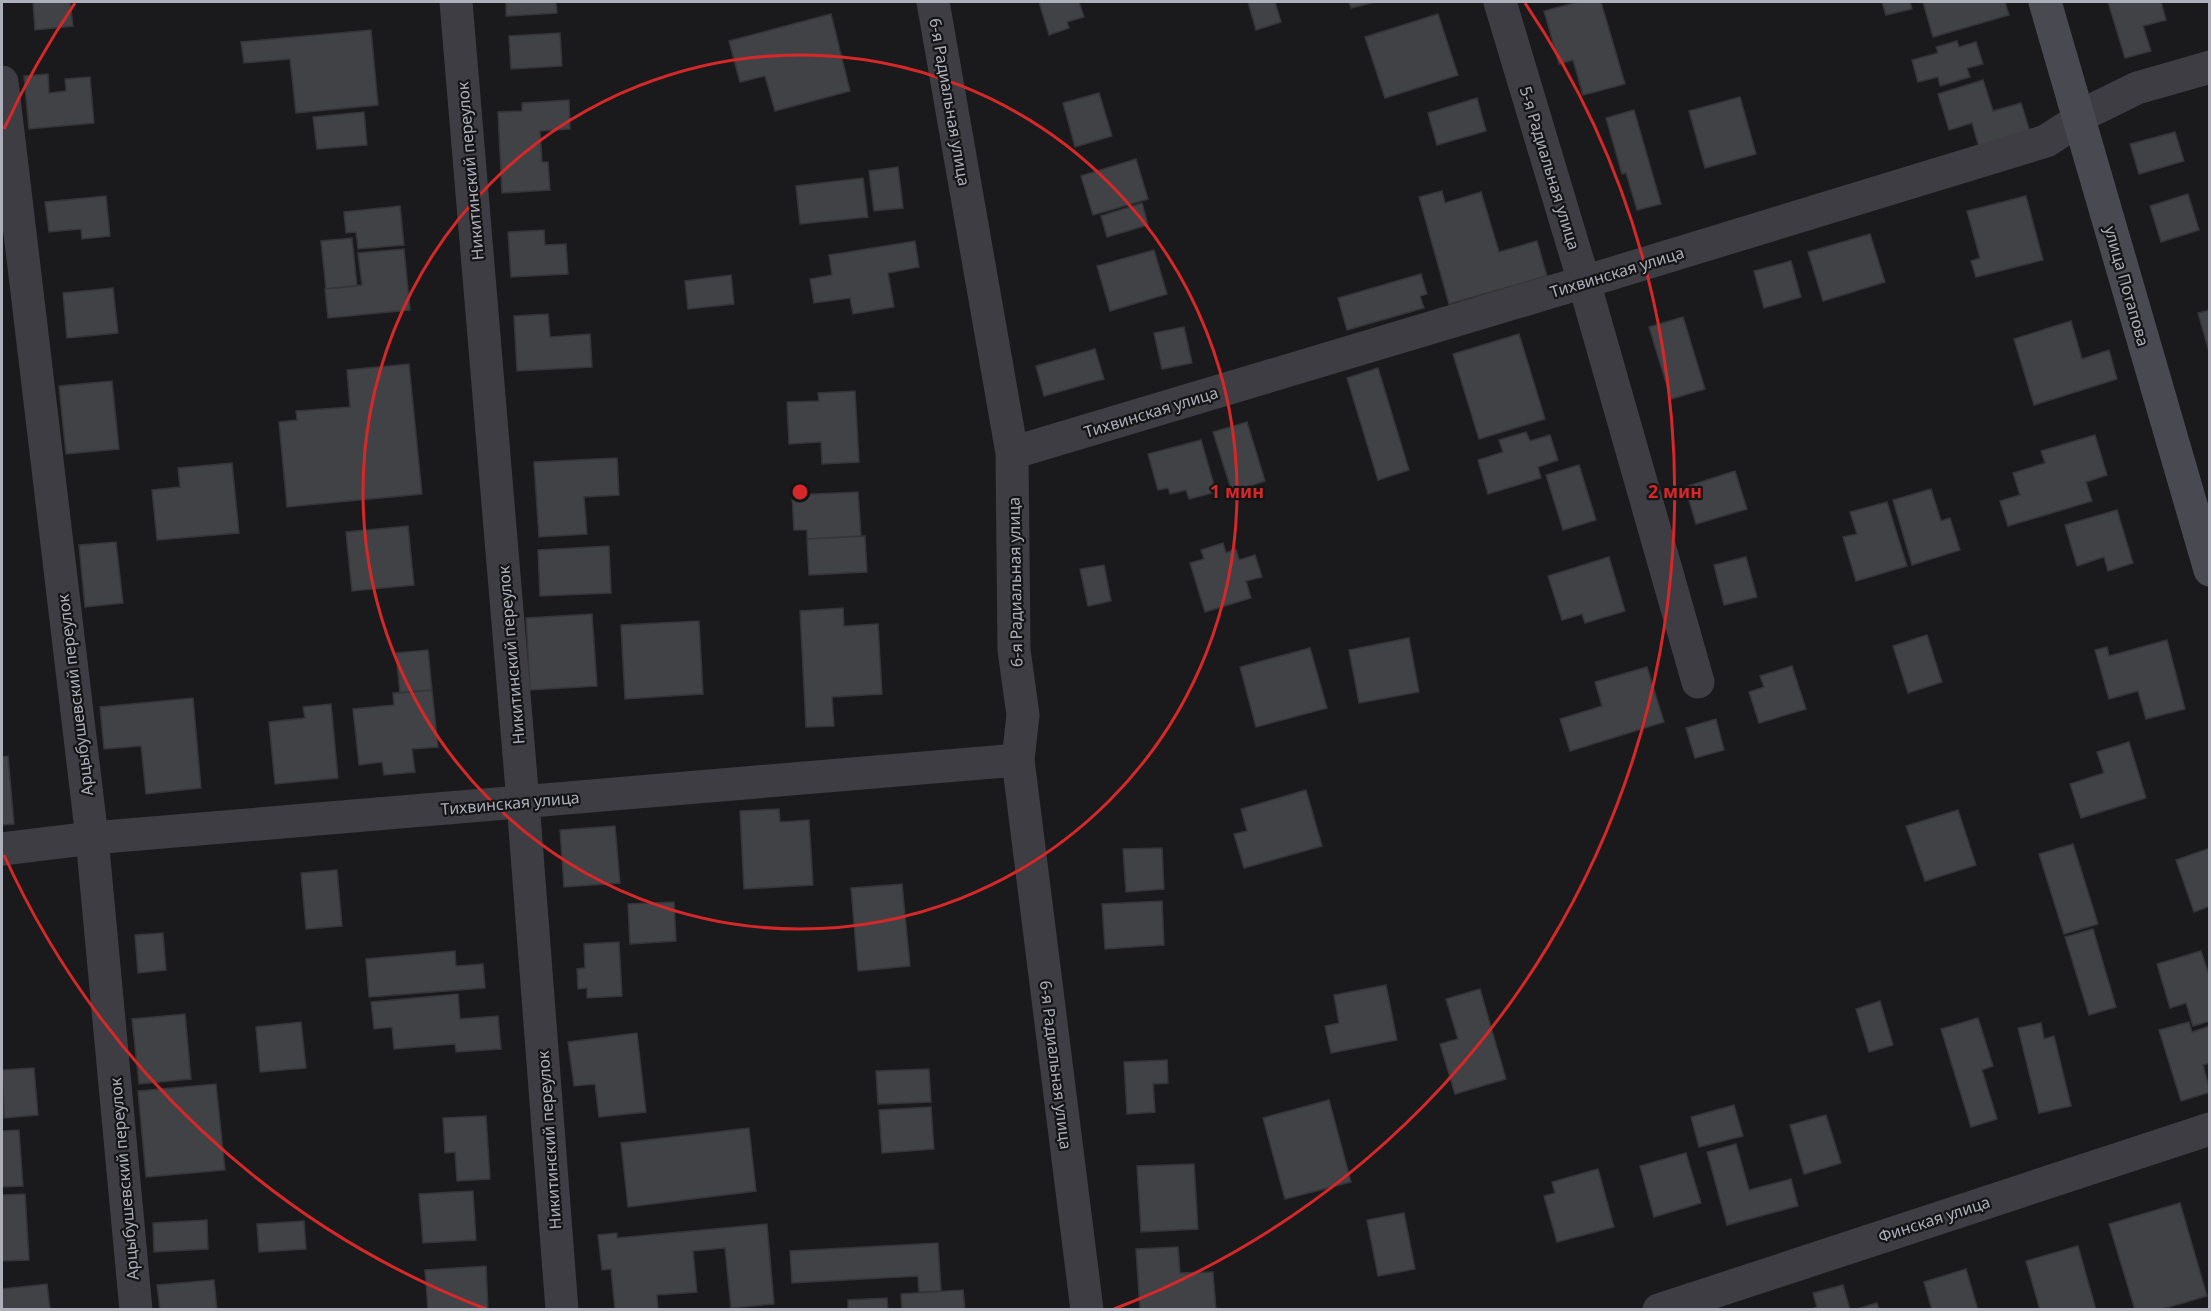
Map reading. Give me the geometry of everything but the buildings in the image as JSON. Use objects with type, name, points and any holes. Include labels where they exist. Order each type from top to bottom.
[{"type":"street","name":"Никитинский переулок","points":[[456,2],[523,802],[562,1310]]},
{"type":"street","name":"6-я Радиальная улица","points":[[933,2],[1012,453],[1014,650],[1023,715],[1018,760],[1087,1310]]},
{"type":"street","name":"5-я Радиальная улица","points":[[1500,2],[1584,282],[1698,682]]},
{"type":"street","name":"улица Потапова","points":[[2045,2],[2210,570]]},
{"type":"street","name":"Тихвинская улица","points":[[1012,453],[2046,141],[2071,125],[2078,117],[2138,88],[2210,67]]},
{"type":"street","name":"Арцыбушевский переулок","points":[[2,82],[92,838],[136,1310]]},
{"type":"street","name":"Тихвинская улица","points":[[2,849],[92,838],[1018,760]]},
{"type":"street","name":"Финская улица","points":[[1659,1310],[2210,1129]]}]
